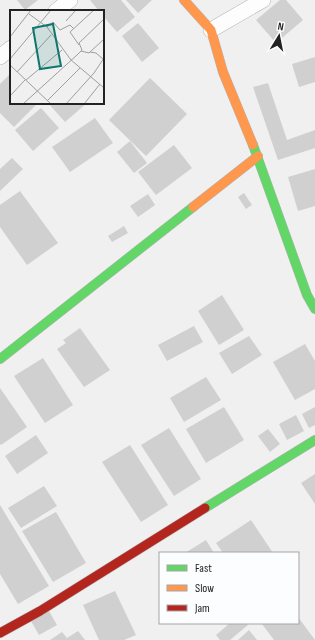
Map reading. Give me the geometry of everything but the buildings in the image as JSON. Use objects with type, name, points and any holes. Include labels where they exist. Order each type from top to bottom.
[{"type":"street","points":[[57,10],[70,0]]},
{"type":"street","points":[[184,0],[211,30],[223,72],[258,156],[307,295],[315,309]]},
{"type":"street","points":[[211,30],[263,0]]},
{"type":"street","points":[[0,57],[10,49]]},
{"type":"street","points":[[0,359],[258,156]]},
{"type":"street","points":[[0,633],[40,611],[315,440]]},
{"type":"traffic: fast","points":[[253,145],[307,295],[315,309]]},
{"type":"traffic: fast","points":[[0,359],[193,207]]},
{"type":"traffic: fast","points":[[205,508],[315,440]]},
{"type":"traffic: slow","points":[[184,0],[211,30],[223,72],[253,145]]},
{"type":"traffic: slow","points":[[193,207],[258,156]]},
{"type":"traffic: jam","points":[[0,633],[40,611],[205,508]]}]
